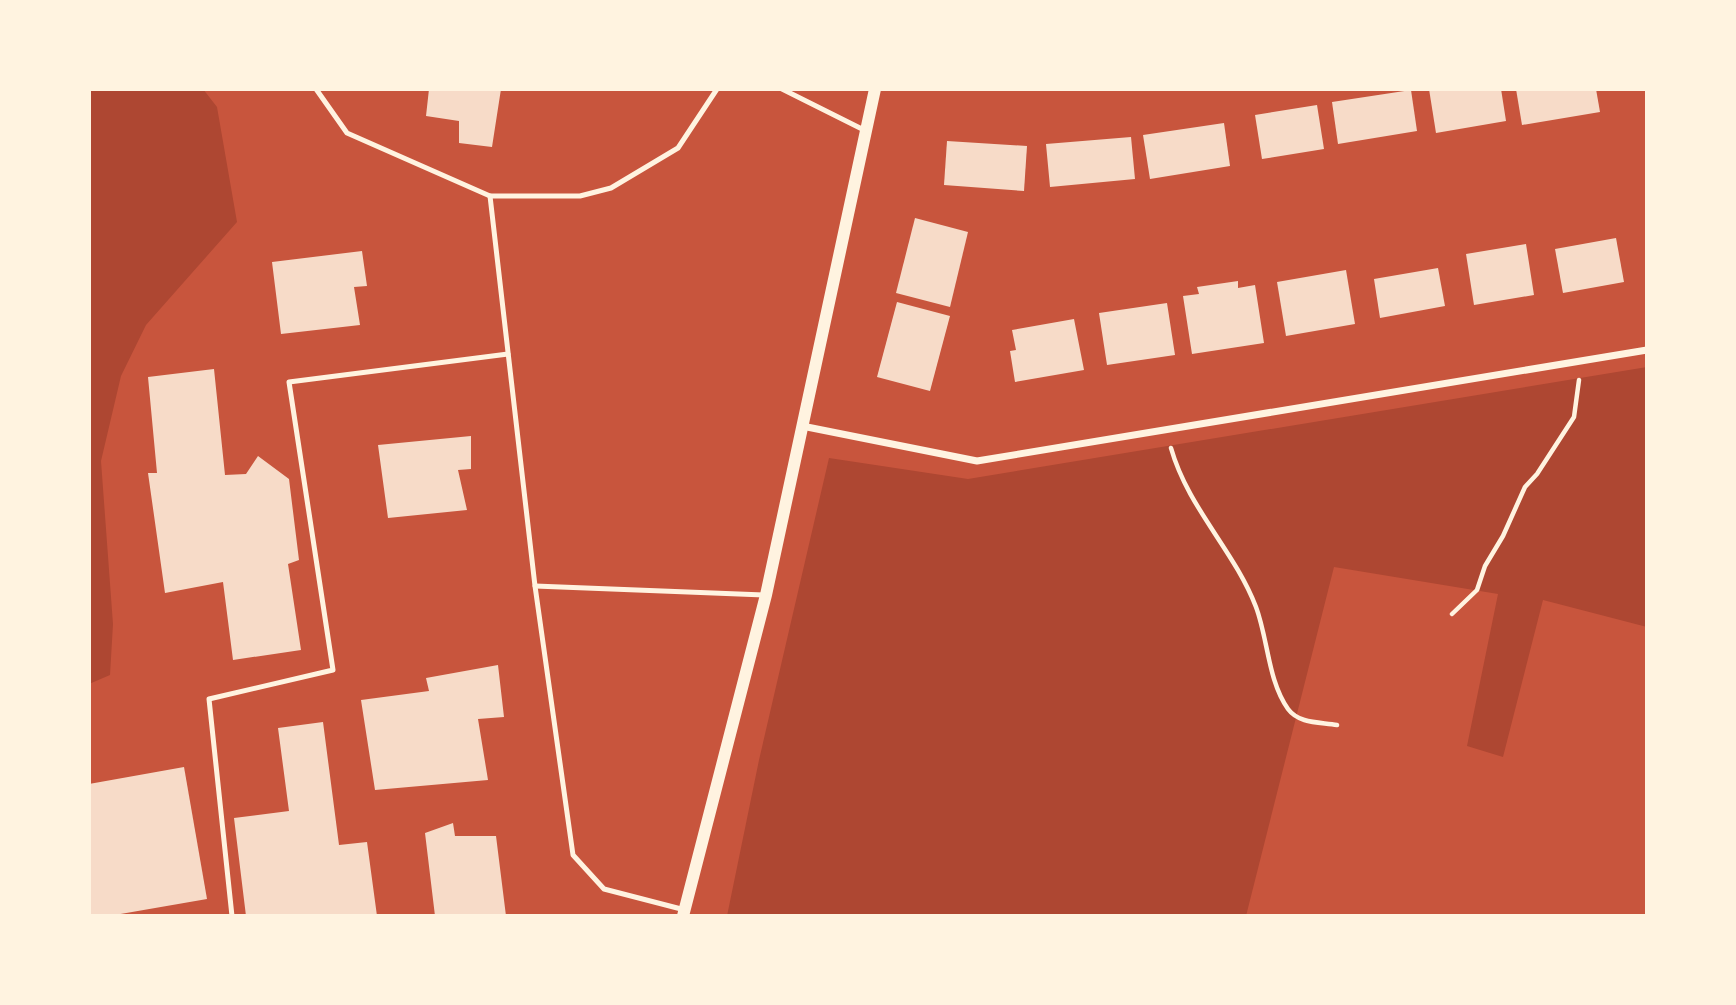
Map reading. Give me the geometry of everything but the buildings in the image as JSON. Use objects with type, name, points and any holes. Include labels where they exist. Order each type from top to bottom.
[{"type":"street","points":[[684,913],[766,595],[875,89]]},
{"type":"street","points":[[801,426],[977,461],[1647,350]]},
{"type":"lane","points":[[316,89],[347,133],[490,196],[580,196],[611,188],[678,148],[717,89]]},
{"type":"lane","points":[[782,89],[867,132]]},
{"type":"lane","points":[[490,196],[535,586],[573,855],[604,889],[684,913]]},
{"type":"lane","points":[[232,916],[209,699],[333,670],[289,382],[509,355]]},
{"type":"lane","points":[[535,586],[766,595]]},
{"type":"path","points":[[1452,614],[1477,590],[1485,566],[1503,536],[1520,495],[1574,417],[1580,393],[1579,362]]},
{"type":"path","points":[[1167,430],[1179,477],[1255,605],[1274,674],[1287,708],[1297,719],[1337,725]]},
{"type":"shaded area","points":[[89,89],[203,89],[217,107],[237,222],[146,325],[121,376],[101,461],[113,624],[110,675],[89,684]]},
{"type":"shaded area","points":[[1647,367],[1647,627],[1543,600],[1503,757],[1467,746],[1498,594],[1334,567],[1246,916],[727,916],[759,760],[829,458],[968,479]]}]
